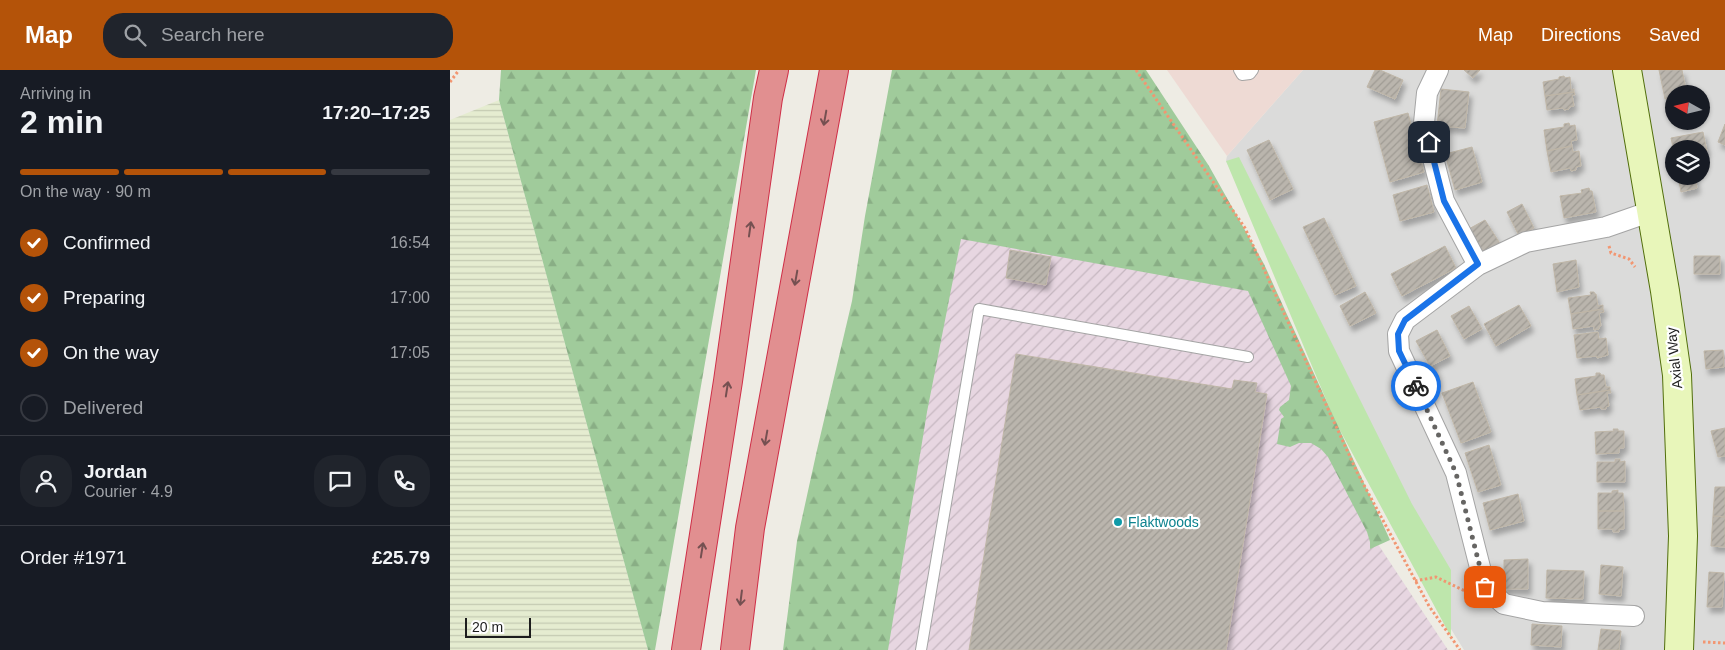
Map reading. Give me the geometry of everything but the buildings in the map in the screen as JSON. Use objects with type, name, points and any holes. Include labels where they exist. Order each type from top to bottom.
[{"type":"highway","points":[[686,650],[728,382],[768,98],[774,70]]},
{"type":"highway","points":[[735,650],[750,528],[834,70]]},
{"type":"street","points":[[1438,70],[1427,93],[1424,123],[1444,201],[1478,264]]},
{"type":"street","name":"Axial Way","points":[[1627,70],[1652,212],[1677,376],[1688,646]]},
{"type":"street","points":[[1634,616],[1542,612],[1504,604],[1485,587],[1456,473],[1399,351],[1398,334],[1405,320],[1478,264],[1526,242],[1598,228],[1652,212]]},
{"type":"lane","points":[[1239,70],[1242,75],[1250,74],[1253,70]]},
{"type":"lane","points":[[921,650],[979,309],[1248,357]]},
{"type":"path","points":[[450,82],[459,70]]},
{"type":"path","points":[[1136,70],[1245,228],[1357,472],[1429,606],[1460,650]]},
{"type":"path","points":[[1598,228],[1611,253],[1629,259],[1639,271]]},
{"type":"path","points":[[1415,580],[1436,577],[1465,591],[1485,587]]},
{"type":"path","points":[[1688,646],[1725,643]]},
{"type":"shaded area","points":[[1167,70],[1303,70],[1227,156]]},
{"type":"shaded area","points":[[1303,70],[1725,70],[1725,650],[1464,650],[1451,629],[1226,161],[1227,156]]},
{"type":"shaded area","points":[[939,222],[1245,280],[1366,526],[1448,650],[869,650]]},
{"type":"green space","points":[[501,70],[756,70],[655,650],[648,650],[499,100]]},
{"type":"green space","points":[[892,70],[1146,70],[1209,166],[1264,264],[1390,540],[1370,549],[1367,532],[1328,457],[1321,449],[1311,443],[1299,443],[1290,447],[1277,444],[1281,419],[1284,417],[1279,410],[1289,400],[1291,386],[1248,291],[961,239],[927,412],[888,650],[783,650],[797,541],[852,301],[865,216]]},
{"type":"green space","points":[[499,100],[648,650],[450,650],[450,120]]},
{"type":"green space","points":[[1239,157],[1412,504],[1451,570],[1451,637],[1335,421],[1226,161]]},
{"type":"way so far","points":[[1416,386],[1456,473],[1485,587]]},
{"type":"place","name":"Flaktwoods","points":[[1118,522]]},
{"type":"route","points":[[1416,386],[1399,351],[1398,334],[1405,320],[1478,264],[1444,201],[1429,142]]}]
